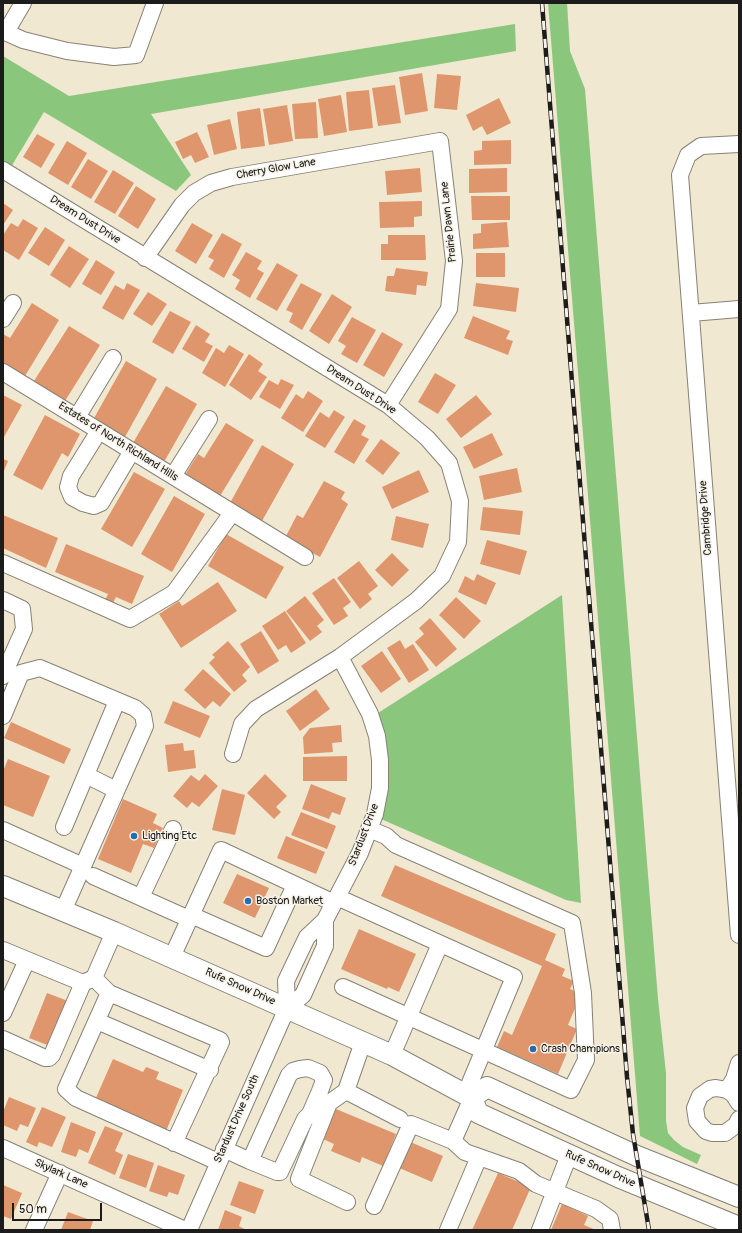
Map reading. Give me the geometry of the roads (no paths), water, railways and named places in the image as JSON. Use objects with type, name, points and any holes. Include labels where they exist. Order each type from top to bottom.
[{"type":"main road","name":"Rufe Snow Drive","points":[[3,886],[172,957],[392,1055],[468,1096],[478,1113],[650,1191],[739,1227]]},
{"type":"main road","points":[[468,1096],[487,1087],[637,1156],[739,1198]]},
{"type":"street","points":[[23,3],[5,32],[23,40],[67,51],[114,57],[136,55],[156,3]]},
{"type":"street","name":"Cherry Glow Lane","points":[[145,258],[182,205],[194,193],[212,183],[232,176],[440,141]]},
{"type":"street","name":"Prairie Dawn Lane","points":[[388,405],[449,309],[454,261],[440,141]]},
{"type":"street","name":"Cambridge Drive","points":[[739,144],[701,146],[688,155],[680,175],[739,935]]},
{"type":"street","name":"Dream Dust Drive","points":[[3,170],[388,405],[427,438],[449,462],[460,501],[458,542],[442,576],[416,601],[340,657],[256,709],[242,724],[232,754]]},
{"type":"street","points":[[3,319],[13,303]]},
{"type":"street","points":[[690,313],[739,309]]},
{"type":"street","points":[[77,417],[113,358]]},
{"type":"street","name":"Estates of North Richland Hills","points":[[3,372],[305,558]]},
{"type":"street","points":[[172,476],[209,419]]},
{"type":"street","points":[[99,431],[71,476],[68,487],[72,497],[83,503],[94,506],[101,503],[132,451]]},
{"type":"street","points":[[3,563],[130,619],[174,593],[232,513]]},
{"type":"street","points":[[3,600],[22,609],[24,629],[3,676]]},
{"type":"street","name":"Stardust Drive","points":[[287,1008],[286,981],[307,937],[325,920],[360,853],[375,814],[380,788],[380,760],[370,714],[340,657]]},
{"type":"street","points":[[3,716],[21,673],[40,668],[135,708],[143,715],[145,726],[116,790],[88,871],[63,911]]},
{"type":"street","points":[[64,827],[118,701]]},
{"type":"street","points":[[86,775],[116,790]]},
{"type":"street","points":[[343,987],[571,1090],[586,1060],[583,993],[572,923],[396,845],[386,836],[369,828]]},
{"type":"street","points":[[141,897],[173,829]]},
{"type":"street","points":[[3,830],[141,897],[266,948],[295,885]]},
{"type":"street","points":[[172,957],[221,850],[295,885],[336,900],[514,977],[483,1050],[453,1141]]},
{"type":"street","points":[[3,1040],[45,1058],[49,1058],[52,1055],[114,932]]},
{"type":"street","points":[[392,1055],[440,944]]},
{"type":"street","points":[[3,950],[88,981],[109,993],[220,1040],[220,1046],[210,1070],[174,1142]]},
{"type":"street","points":[[3,1013],[27,960]]},
{"type":"street","points":[[109,993],[66,1089],[76,1098],[174,1142],[221,1156],[250,1161],[277,1172],[283,1168],[305,1118],[310,1114],[320,1092],[324,1080],[320,1073],[308,1068],[300,1068],[292,1071],[250,1161]]},
{"type":"street","name":"Stardust Drive South","points":[[189,1230],[287,1008]]},
{"type":"street","points":[[97,1021],[210,1070]]},
{"type":"street","points":[[347,1202],[299,1179],[329,1103],[346,1091],[363,1042]]},
{"type":"street","points":[[728,1090],[733,1083],[739,1063]]},
{"type":"street","points":[[739,1103],[733,1094],[728,1090],[716,1088],[710,1089],[700,1096],[695,1108],[697,1121],[706,1131],[719,1134],[731,1130],[739,1119]]},
{"type":"street","points":[[346,1091],[400,1119]]},
{"type":"street","points":[[374,1206],[411,1124],[453,1141],[465,1152],[519,1171],[536,1184],[596,1209],[610,1219],[612,1230]]},
{"type":"street","name":"Skylark Lane","points":[[3,1148],[184,1230]]},
{"type":"street","points":[[540,1230],[569,1155]]},
{"type":"street","points":[[448,1230],[479,1157]]},
{"type":"street","points":[[34,1230],[60,1173]]},
{"type":"railway","points":[[542,3],[627,1077],[633,1134],[649,1230]]},
{"type":"place","name":"Lighting Etc","points":[[134,836]]},
{"type":"place","name":"Boston Market","points":[[248,901]]},
{"type":"place","name":"Crash Champions","points":[[533,1049]]}]
